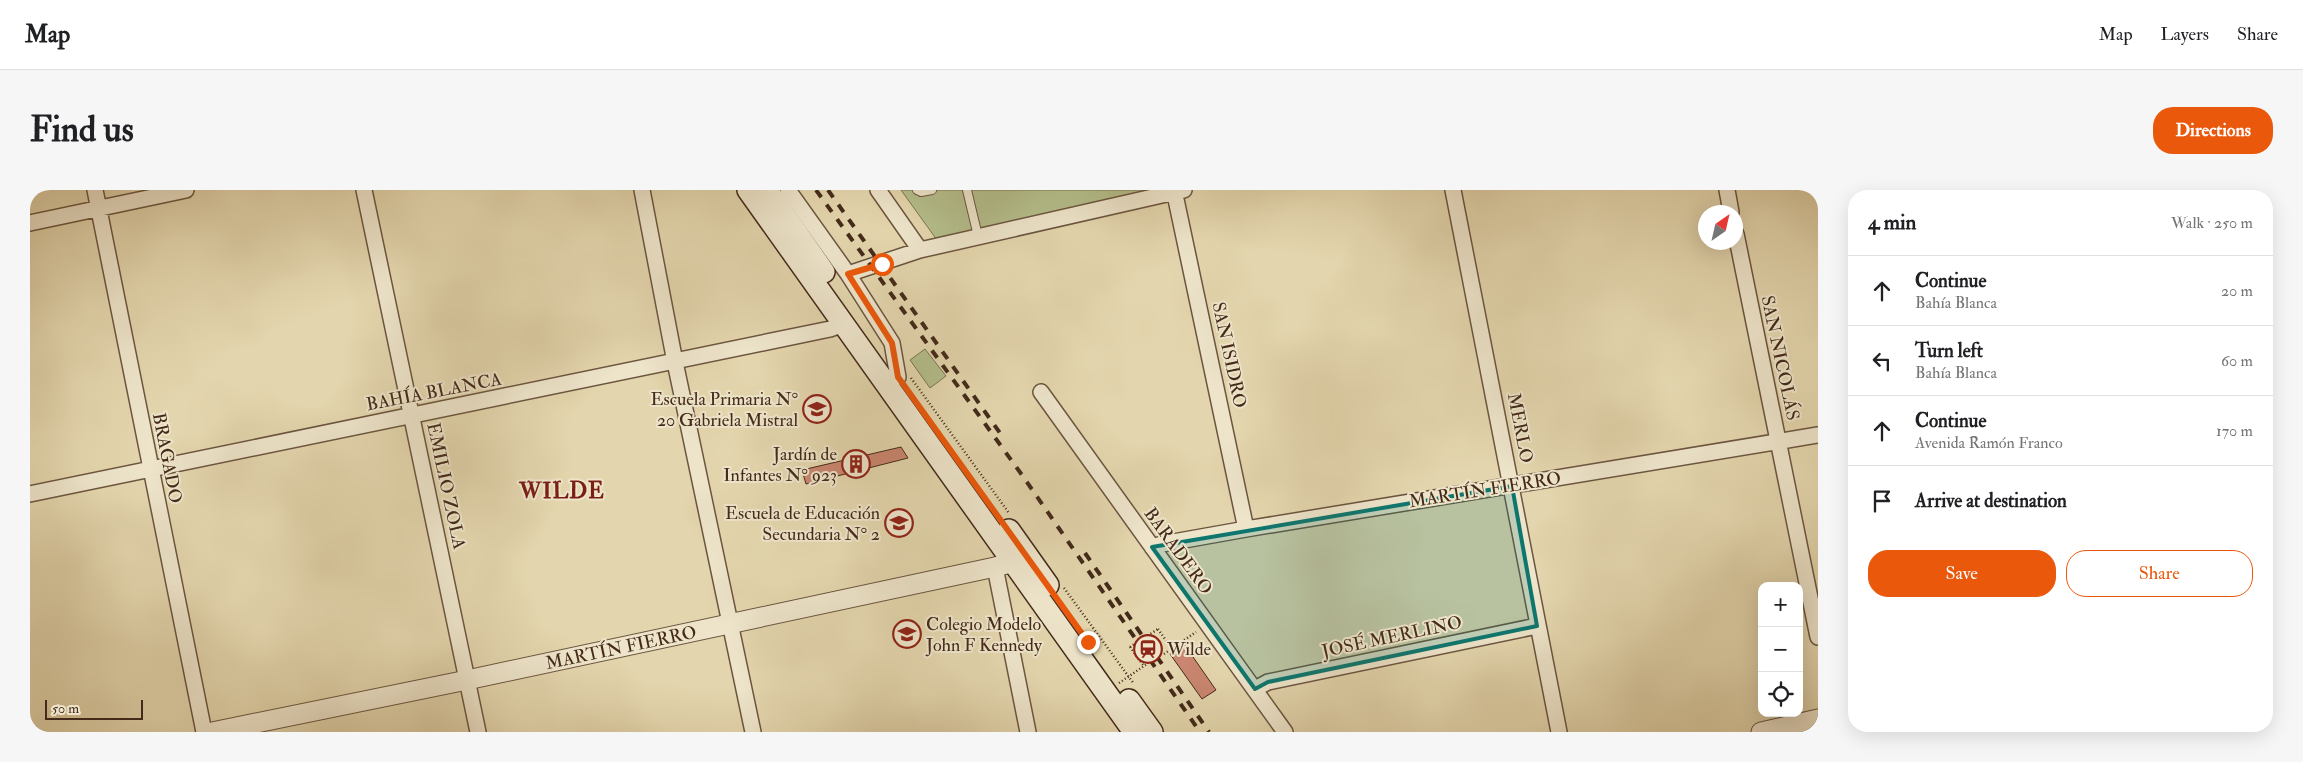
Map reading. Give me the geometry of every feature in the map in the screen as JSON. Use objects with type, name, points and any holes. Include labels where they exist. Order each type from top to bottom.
[{"type":"main road","points":[[748,190],[1134,732]]},
{"type":"main road","points":[[767,190],[903,376],[1012,561],[1127,682],[1152,732]]},
{"type":"street","name":"BRAGADO","points":[[95,190],[204,732]]},
{"type":"street","points":[[30,223],[186,190]]},
{"type":"street","name":"EMILIO ZOLA","points":[[364,190],[478,732]]},
{"type":"street","points":[[642,190],[753,732]]},
{"type":"street","points":[[788,190],[848,274],[892,343],[903,376]]},
{"type":"street","points":[[878,190],[920,250]]},
{"type":"street","name":"MERLO","points":[[1453,190],[1559,732]]},
{"type":"street","points":[[1726,190],[1729,205]]},
{"type":"street","points":[[848,274],[920,250],[1178,191]]},
{"type":"street","name":"SAN ISIDRO","points":[[1178,191],[1246,528]]},
{"type":"street","name":"SAN NICOLÁS","points":[[1739,250],[1818,637]]},
{"type":"street","name":"BAHÍA BLANCA","points":[[30,494],[676,362],[830,329],[844,324]]},
{"type":"street","name":"BARADERO","points":[[1041,392],[1152,548],[1256,689],[1285,732]]},
{"type":"street","name":"MARTÍN FIERRO","points":[[1152,548],[1162,544],[1246,528],[1818,435]]},
{"type":"street","points":[[1012,561],[1028,732]]},
{"type":"street","name":"MARTÍN FIERRO","points":[[212,732],[730,625],[1012,561]]},
{"type":"street","name":"JOSÉ MERLINO","points":[[1256,689],[1268,682],[1537,626]]},
{"type":"street","points":[[1761,732],[1818,719]]},
{"type":"lane","points":[[917,190],[921,192],[932,190]]},
{"type":"lane","points":[[966,190],[978,236]]},
{"type":"path","points":[[903,376],[1013,518]]},
{"type":"path","points":[[1059,581],[1127,682],[1145,665],[1130,648],[1158,629],[1172,649]]},
{"type":"path","points":[[1164,654],[1208,624]]},
{"type":"highlighted area","points":[[1512,486],[1537,626],[1268,682],[1255,689],[1152,547]]},
{"type":"green space","points":[[901,190],[1158,190],[942,247]]},
{"type":"green space","points":[[925,349],[946,376],[930,388],[910,360]]},
{"type":"building","name":"Jardín de Infantes N° 923","points":[[901,447],[908,458],[806,484],[802,470]]},
{"type":"building","points":[[1184,644],[1216,690],[1202,699],[1170,654]]},
{"type":"railway","points":[[816,190],[1022,475],[1200,732]]},
{"type":"railway","points":[[828,190],[1000,433]]},
{"type":"railway","points":[[1085,553],[1209,732]]},
{"type":"place","name":"Escuela Primaria N° 20 Gabriela Mistral","points":[[817,409]]},
{"type":"place","name":"Jardín de Infantes N° 923","points":[[856,464]]},
{"type":"place","name":"Escuela de Educación Secundaria N° 2","points":[[899,523]]},
{"type":"place","name":"Colegio Modelo John F Kennedy","points":[[907,634]]},
{"type":"place","name":"Wilde","points":[[1148,649]]},
{"type":"district","name":"WILDE","points":[[562,491]]},
{"type":"route","points":[[882,264],[848,274],[892,343],[898,377],[1088,642]]}]
